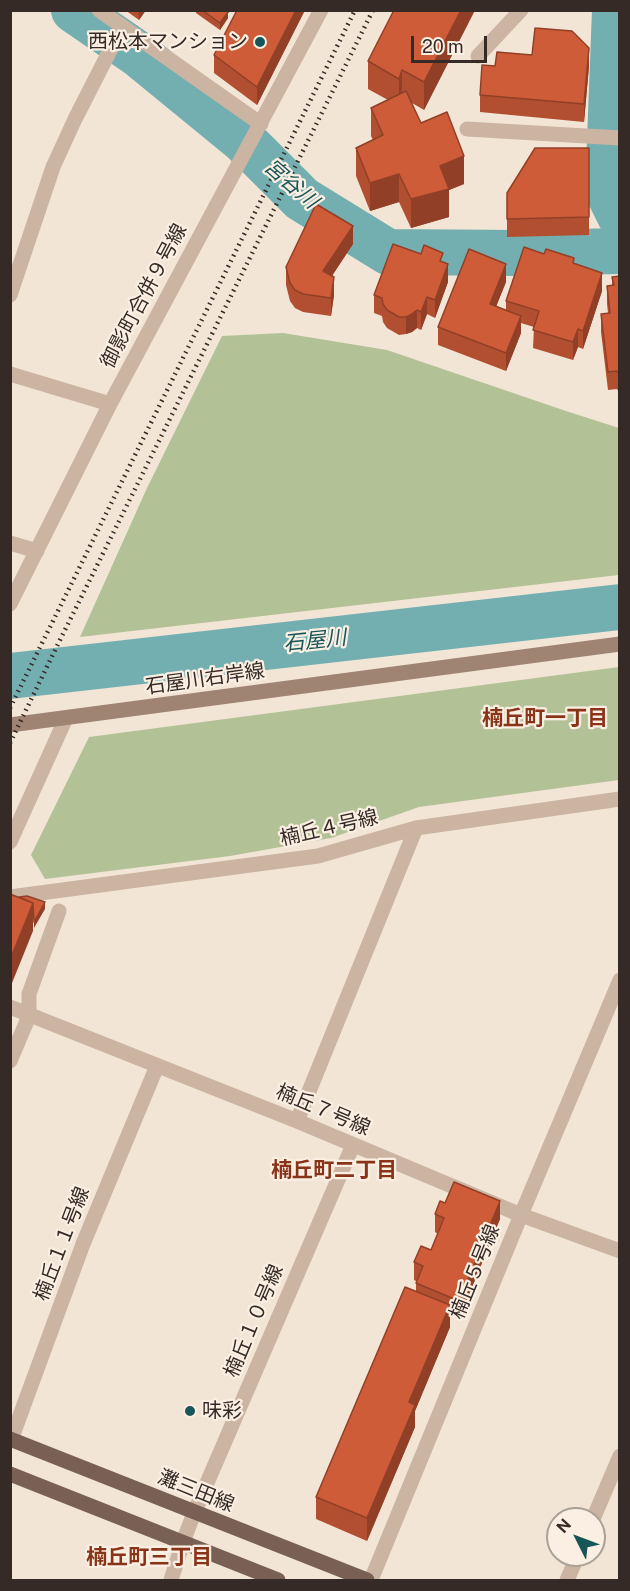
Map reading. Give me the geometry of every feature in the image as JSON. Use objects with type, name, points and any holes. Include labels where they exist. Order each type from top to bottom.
[{"type":"main road","name":"灘三田線","points":[[11,1440],[369,1581]]},
{"type":"main road","points":[[10,1474],[278,1581]]},
{"type":"street","points":[[99,10],[261,124]]},
{"type":"street","name":"御影町合併９号線","points":[[10,604],[110,404],[321,10]]},
{"type":"street","points":[[478,56],[521,10]]},
{"type":"street","points":[[10,295],[53,167],[122,28]]},
{"type":"street","points":[[467,129],[620,138]]},
{"type":"street","points":[[10,374],[110,404]]},
{"type":"street","points":[[10,543],[37,551]]},
{"type":"street","name":"石屋川右岸線","points":[[10,725],[620,644]]},
{"type":"street","points":[[10,842],[66,718]]},
{"type":"street","name":"楠丘４号線","points":[[10,897],[318,856],[416,828],[620,799]]},
{"type":"street","points":[[297,1121],[416,828]]},
{"type":"street","points":[[10,1061],[29,1016],[29,994],[59,911]]},
{"type":"street","name":"楠丘５号線","points":[[369,1581],[620,980]]},
{"type":"street","name":"楠丘７号線","points":[[10,1007],[297,1121],[521,1215],[620,1251]]},
{"type":"street","name":"楠丘１１号線","points":[[11,1440],[83,1244],[157,1066]]},
{"type":"street","name":"楠丘１０号線","points":[[171,1581],[194,1513],[353,1145]]},
{"type":"street","points":[[598,1507],[620,1456]]},
{"type":"street","points":[[567,1581],[573,1567]]},
{"type":"green space","points":[[283,333],[387,350],[619,428],[619,575],[80,637],[147,488],[222,336]]},
{"type":"green space","points":[[619,667],[619,780],[419,807],[331,838],[230,856],[45,879],[31,855],[89,737]]},
{"type":"building","points":[[202,10],[227,10],[228,12],[220,23]]},
{"type":"building","name":"西松本マンション","points":[[237,10],[296,10],[257,87],[214,55]]},
{"type":"building","points":[[394,10],[461,10],[424,82],[402,70],[399,79],[368,61]]},
{"type":"building","points":[[535,28],[572,31],[589,48],[584,104],[480,95],[482,65],[495,66],[497,52],[532,55]]},
{"type":"building","points":[[406,91],[421,123],[447,112],[464,156],[440,166],[449,189],[411,199],[399,174],[370,183],[356,148],[383,135],[371,108]]},
{"type":"building","points":[[535,148],[589,148],[589,217],[507,219],[507,193]]},
{"type":"building","points":[[316,204],[353,226],[323,271],[334,277],[331,298],[303,294],[295,290],[290,283],[286,267]]},
{"type":"building","points":[[393,244],[421,254],[424,245],[443,253],[440,261],[448,264],[435,300],[427,297],[421,312],[417,310],[406,317],[399,317],[387,310],[382,298],[374,295]]},
{"type":"building","points":[[524,247],[544,254],[546,249],[574,258],[573,263],[602,273],[583,331],[578,329],[573,342],[533,330],[539,311],[506,301]]},
{"type":"building","points":[[469,249],[506,264],[490,304],[521,316],[506,353],[438,327]]},
{"type":"building","points":[[620,276],[620,377],[617,371],[608,372],[601,314],[610,313],[607,286],[614,285],[612,277]]},
{"type":"building","points":[[10,894],[33,903],[10,960]]},
{"type":"building","points":[[27,896],[45,902],[34,922],[33,903],[19,897]]},
{"type":"building","points":[[454,1182],[500,1201],[459,1301],[416,1283],[423,1266],[414,1262],[421,1246],[431,1250],[444,1218],[435,1214],[440,1201],[445,1203]]},
{"type":"building","points":[[405,1287],[450,1305],[409,1402],[415,1405],[367,1518],[316,1497]]},
{"type":"waterway","name":"宮谷川","points":[[74,10],[138,54],[243,140],[302,199],[388,252],[620,251]]},
{"type":"waterway","points":[[615,10],[608,192],[620,216]]},
{"type":"waterway","name":"石屋川","points":[[10,676],[620,607]]},
{"type":"railway","points":[[10,708],[355,10]]},
{"type":"railway","points":[[10,743],[373,10]]},
{"type":"place","name":"西松本マンション","points":[[260,42]]},
{"type":"place","name":"味彩","points":[[190,1411]]},
{"type":"district","name":"楠丘町一丁目","points":[[545,719]]},
{"type":"district","name":"楠丘町二丁目","points":[[334,1171]]},
{"type":"district","name":"楠丘町三丁目","points":[[149,1558]]}]
